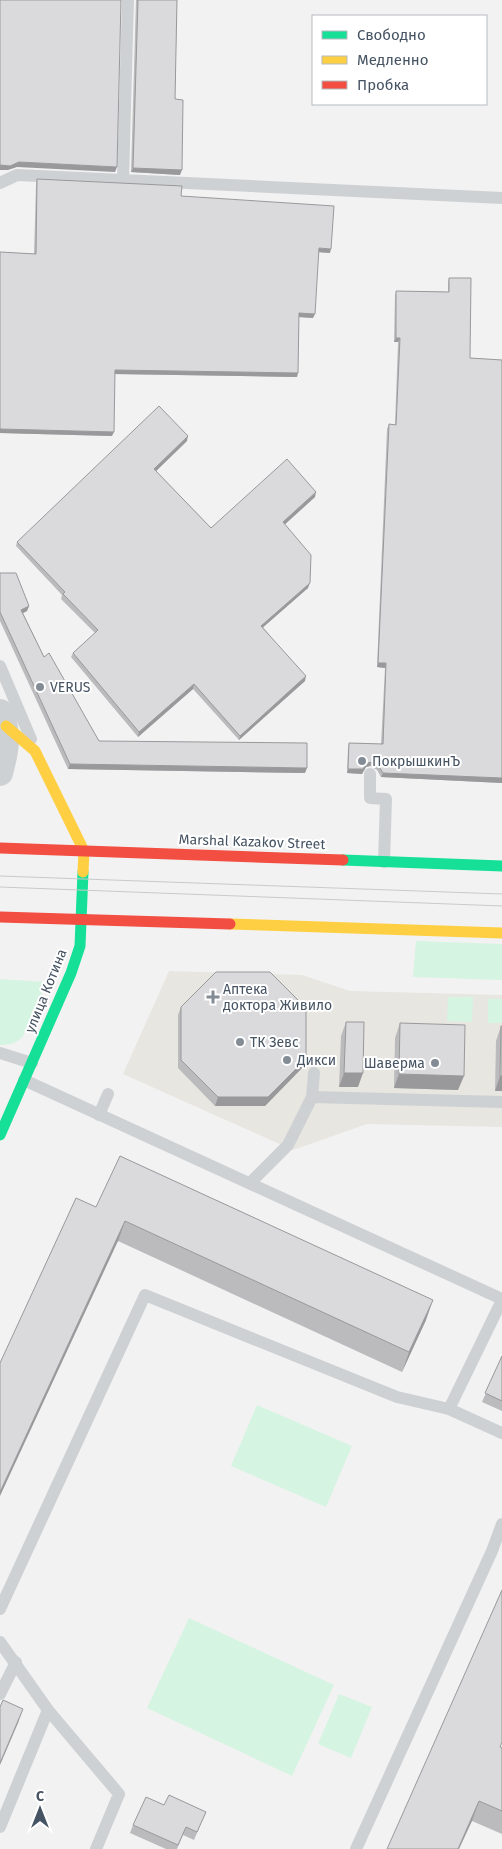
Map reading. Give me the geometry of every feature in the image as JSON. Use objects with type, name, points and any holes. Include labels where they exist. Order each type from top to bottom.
[{"type":"main road","points":[[3,719],[35,751],[84,851]]},
{"type":"main road","name":"Marshal Kazakov Street","points":[[0,848],[502,866]]},
{"type":"main road","name":"улица Котина","points":[[0,1135],[71,974],[80,946],[83,919],[84,851]]},
{"type":"main road","points":[[0,917],[502,933]]},
{"type":"street","points":[[0,773],[6,748],[3,719]]},
{"type":"lane","points":[[123,180],[128,0]]},
{"type":"lane","points":[[0,183],[17,176],[502,198]]},
{"type":"lane","points":[[0,666],[35,751]]},
{"type":"lane","points":[[370,774],[370,798],[386,799],[384,862]]},
{"type":"lane","points":[[0,1053],[32,1063]]},
{"type":"lane","points":[[250,1183],[288,1145],[312,1097],[314,1073]]},
{"type":"lane","points":[[24,1080],[502,1300],[449,1409]]},
{"type":"lane","points":[[99,1115],[108,1094]]},
{"type":"lane","points":[[312,1097],[502,1102]]},
{"type":"lane","points":[[0,1609],[146,1295],[397,1397],[449,1409],[502,1433]]},
{"type":"lane","points":[[356,1849],[497,1553],[502,1524]]},
{"type":"lane","points":[[0,1642],[16,1662],[48,1710],[119,1794],[96,1849]]},
{"type":"lane","points":[[0,1694],[16,1662]]},
{"type":"lane","points":[[0,1827],[48,1710]]},
{"type":"shaded area","points":[[169,971],[302,975],[350,991],[502,995],[502,1127],[367,1124],[293,1150],[123,1074]]},
{"type":"green space","points":[[416,941],[502,944],[502,980],[413,977]]},
{"type":"green space","points":[[0,979],[46,982],[23,1036],[7,1045],[0,1045]]},
{"type":"green space","points":[[448,997],[473,997],[472,1022],[447,1021]]},
{"type":"green space","points":[[488,999],[502,999],[502,1023],[488,1023]]},
{"type":"green space","points":[[257,1405],[352,1446],[326,1507],[231,1466]]},
{"type":"green space","points":[[189,1618],[334,1685],[292,1776],[147,1708]]},
{"type":"green space","points":[[339,1694],[372,1707],[351,1758],[318,1744]]},
{"type":"building","points":[[0,0],[121,0],[117,167],[19,162],[10,166],[0,165]]},
{"type":"building","points":[[138,0],[177,0],[175,99],[183,100],[182,170],[133,168]]},
{"type":"building","points":[[37,179],[182,186],[181,196],[334,206],[331,249],[319,248],[315,314],[299,313],[298,373],[115,370],[114,432],[0,429],[0,252],[36,254]]},
{"type":"building","points":[[449,278],[471,278],[470,358],[502,360],[502,778],[383,773],[378,765],[372,762],[367,763],[363,769],[348,769],[349,743],[383,744],[386,663],[378,663],[389,424],[396,425],[400,338],[396,338],[396,291],[449,292]]},
{"type":"building","points":[[159,406],[188,436],[154,469],[211,528],[287,459],[316,492],[283,522],[311,555],[310,583],[261,626],[306,676],[240,736],[194,684],[139,732],[73,653],[98,630],[17,542]]},
{"type":"building","points":[[0,573],[16,573],[29,606],[21,610],[44,657],[49,653],[99,741],[307,743],[307,768],[70,764],[0,612]]},
{"type":"building","name":"ТК Зевс","points":[[216,972],[270,972],[306,1008],[306,1059],[268,1097],[218,1097],[181,1060],[181,1007]]},
{"type":"building","points":[[346,1022],[364,1022],[363,1073],[344,1073]]},
{"type":"building","points":[[400,1023],[465,1025],[464,1076],[399,1074]]},
{"type":"building","points":[[501,1026],[502,1076],[500,1076]]},
{"type":"building","points":[[120,1156],[433,1300],[409,1352],[125,1221],[0,1492],[0,1363],[76,1198],[96,1207]]},
{"type":"building","points":[[502,1356],[502,1401],[485,1393]]},
{"type":"building","points":[[502,1590],[502,1742],[500,1747],[502,1748],[502,1811],[479,1801],[458,1849],[387,1849]]},
{"type":"building","points":[[3,1700],[23,1709],[0,1763],[0,1707]]},
{"type":"building","points":[[169,1795],[206,1812],[197,1832],[186,1827],[178,1845],[133,1825],[146,1797],[164,1805]]},
{"type":"tram line","points":[[0,876],[502,894]]},
{"type":"tram line","points":[[0,887],[502,906]]},
{"type":"traffic: fast","points":[[343,860],[502,866]]},
{"type":"traffic: fast","points":[[0,1135],[71,973],[80,946],[83,872]]},
{"type":"traffic: slow","points":[[6,726],[35,751],[84,851],[83,872]]},
{"type":"traffic: slow","points":[[230,924],[502,933]]},
{"type":"traffic: jam","points":[[0,848],[343,860]]},
{"type":"traffic: jam","points":[[0,917],[230,924]]},
{"type":"place","name":"VERUS","points":[[40,687]]},
{"type":"place","name":"ПокрышкинЪ","points":[[362,761]]},
{"type":"place","name":"Аптека доктора Живило","points":[[213,997]]},
{"type":"place","name":"ТК Зевс","points":[[240,1042]]},
{"type":"place","name":"Дикси","points":[[287,1060]]},
{"type":"place","name":"Шаверма","points":[[435,1063]]}]
